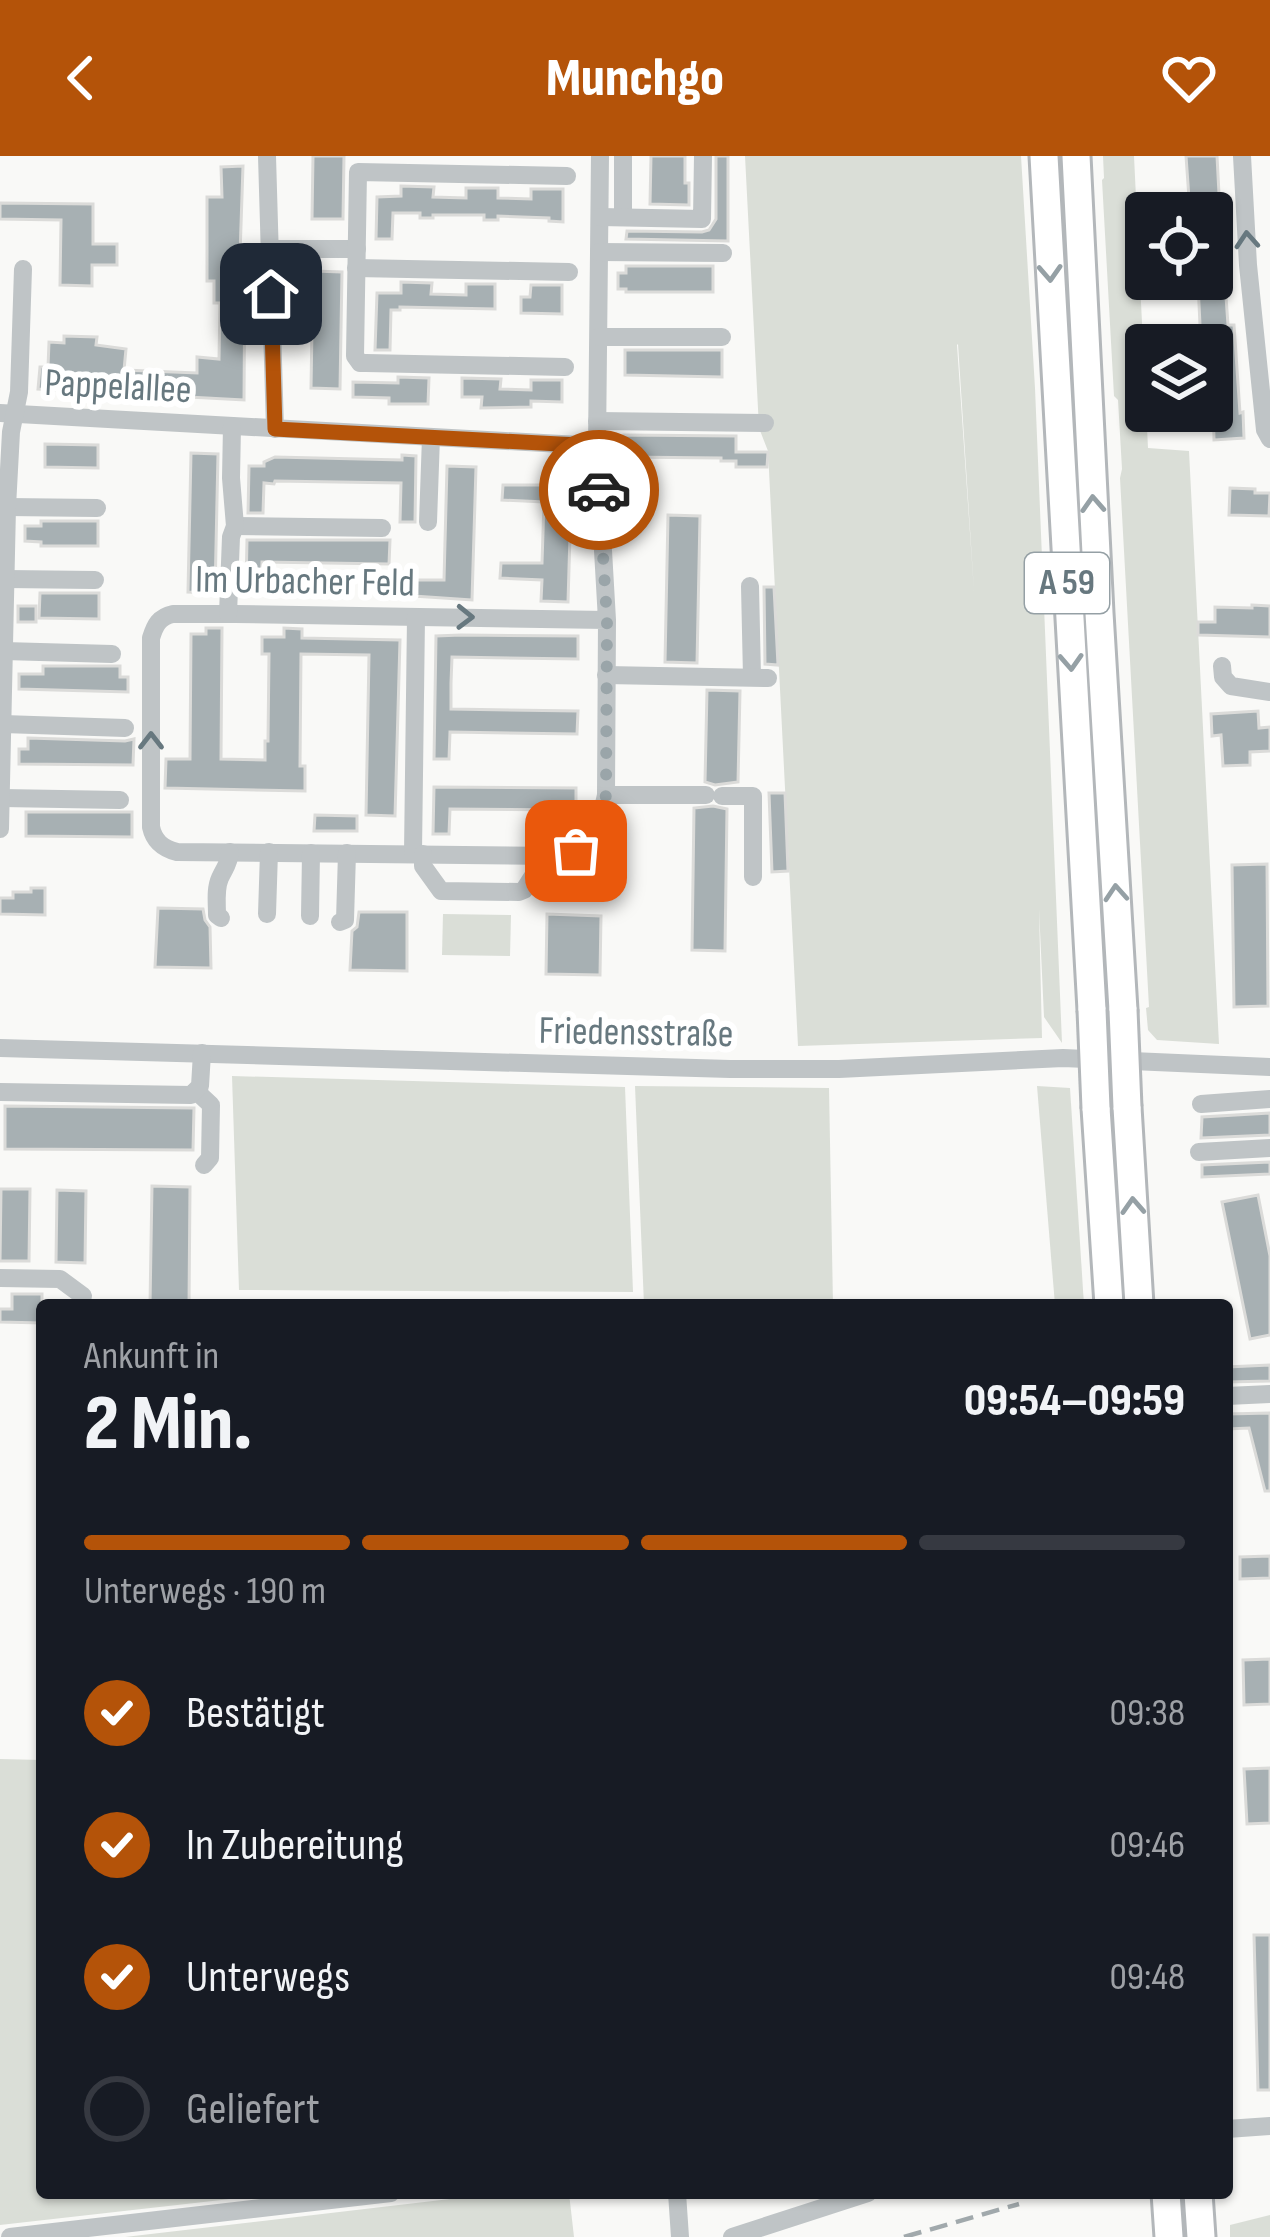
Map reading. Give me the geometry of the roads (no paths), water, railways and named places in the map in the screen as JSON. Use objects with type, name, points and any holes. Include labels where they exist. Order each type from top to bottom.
[{"type":"highway","name":"A 59","points":[[1044,156],[1108,1299]]},
{"type":"highway","name":"A 59","points":[[1076,156],[1138,1299]]},
{"type":"highway","points":[[1166,2199],[1169,2237]]},
{"type":"highway","points":[[1198,2199],[1201,2237]]},
{"type":"street","points":[[267,156],[275,429]]},
{"type":"street","points":[[221,918],[217,888],[230,852],[545,856],[576,851],[599,825],[606,795],[607,620],[597,446],[600,156]]},
{"type":"street","points":[[623,156],[623,217]]},
{"type":"street","points":[[600,217],[702,218],[703,156]]},
{"type":"street","points":[[1242,156],[1260,294],[1265,430],[1270,439]]},
{"type":"street","points":[[565,368],[375,364],[360,363],[355,356],[358,172],[566,176]]},
{"type":"street","points":[[269,249],[568,272]]},
{"type":"street","points":[[599,252],[723,254]]},
{"type":"street","points":[[0,829],[8,414],[19,392],[23,269]]},
{"type":"street","points":[[599,337],[722,337]]},
{"type":"street","name":"Pappelallee","points":[[8,414],[597,446]]},
{"type":"street","points":[[597,421],[765,424]]},
{"type":"street","name":"Pappelallee","points":[[228,614],[235,526],[232,426]]},
{"type":"street","points":[[428,522],[431,437]]},
{"type":"street","points":[[8,507],[97,508]]},
{"type":"street","points":[[235,526],[382,528]]},
{"type":"street","points":[[6,579],[95,580]]},
{"type":"street","points":[[606,675],[760,678],[750,586]]},
{"type":"street","name":"Im Urbacher Feld","points":[[230,852],[176,852],[153,837],[151,638],[164,616],[607,620]]},
{"type":"street","points":[[416,616],[418,854],[423,866],[442,891],[519,892],[545,856]]},
{"type":"street","points":[[4,652],[112,654]]},
{"type":"street","points":[[1222,667],[1231,686],[1270,692]]},
{"type":"street","points":[[3,724],[125,728]]},
{"type":"street","points":[[606,795],[753,796],[753,877]]},
{"type":"street","points":[[2,798],[119,800]]},
{"type":"street","points":[[267,914],[269,852]]},
{"type":"street","points":[[310,916],[311,853]]},
{"type":"street","points":[[340,922],[344,920],[347,853]]},
{"type":"street","name":"Friedensstraße","points":[[0,1048],[730,1069],[1063,1058],[1270,1067]]},
{"type":"street","points":[[0,1092],[191,1095],[200,1085],[202,1053]]},
{"type":"street","points":[[196,1091],[211,1105],[210,1158],[204,1166]]},
{"type":"street","points":[[1201,1104],[1270,1100]]},
{"type":"street","points":[[1199,1153],[1270,1148]]},
{"type":"street","points":[[0,1278],[60,1280],[83,1296]]},
{"type":"street","points":[[1233,1396],[1270,1394]]},
{"type":"street","points":[[1233,2128],[1270,2126]]},
{"type":"street","points":[[10,2237],[340,2199]]},
{"type":"street","points":[[677,2199],[680,2237]]},
{"type":"street","points":[[732,2237],[839,2199]]},
{"type":"railway","points":[[904,2237],[1019,2204]]}]
